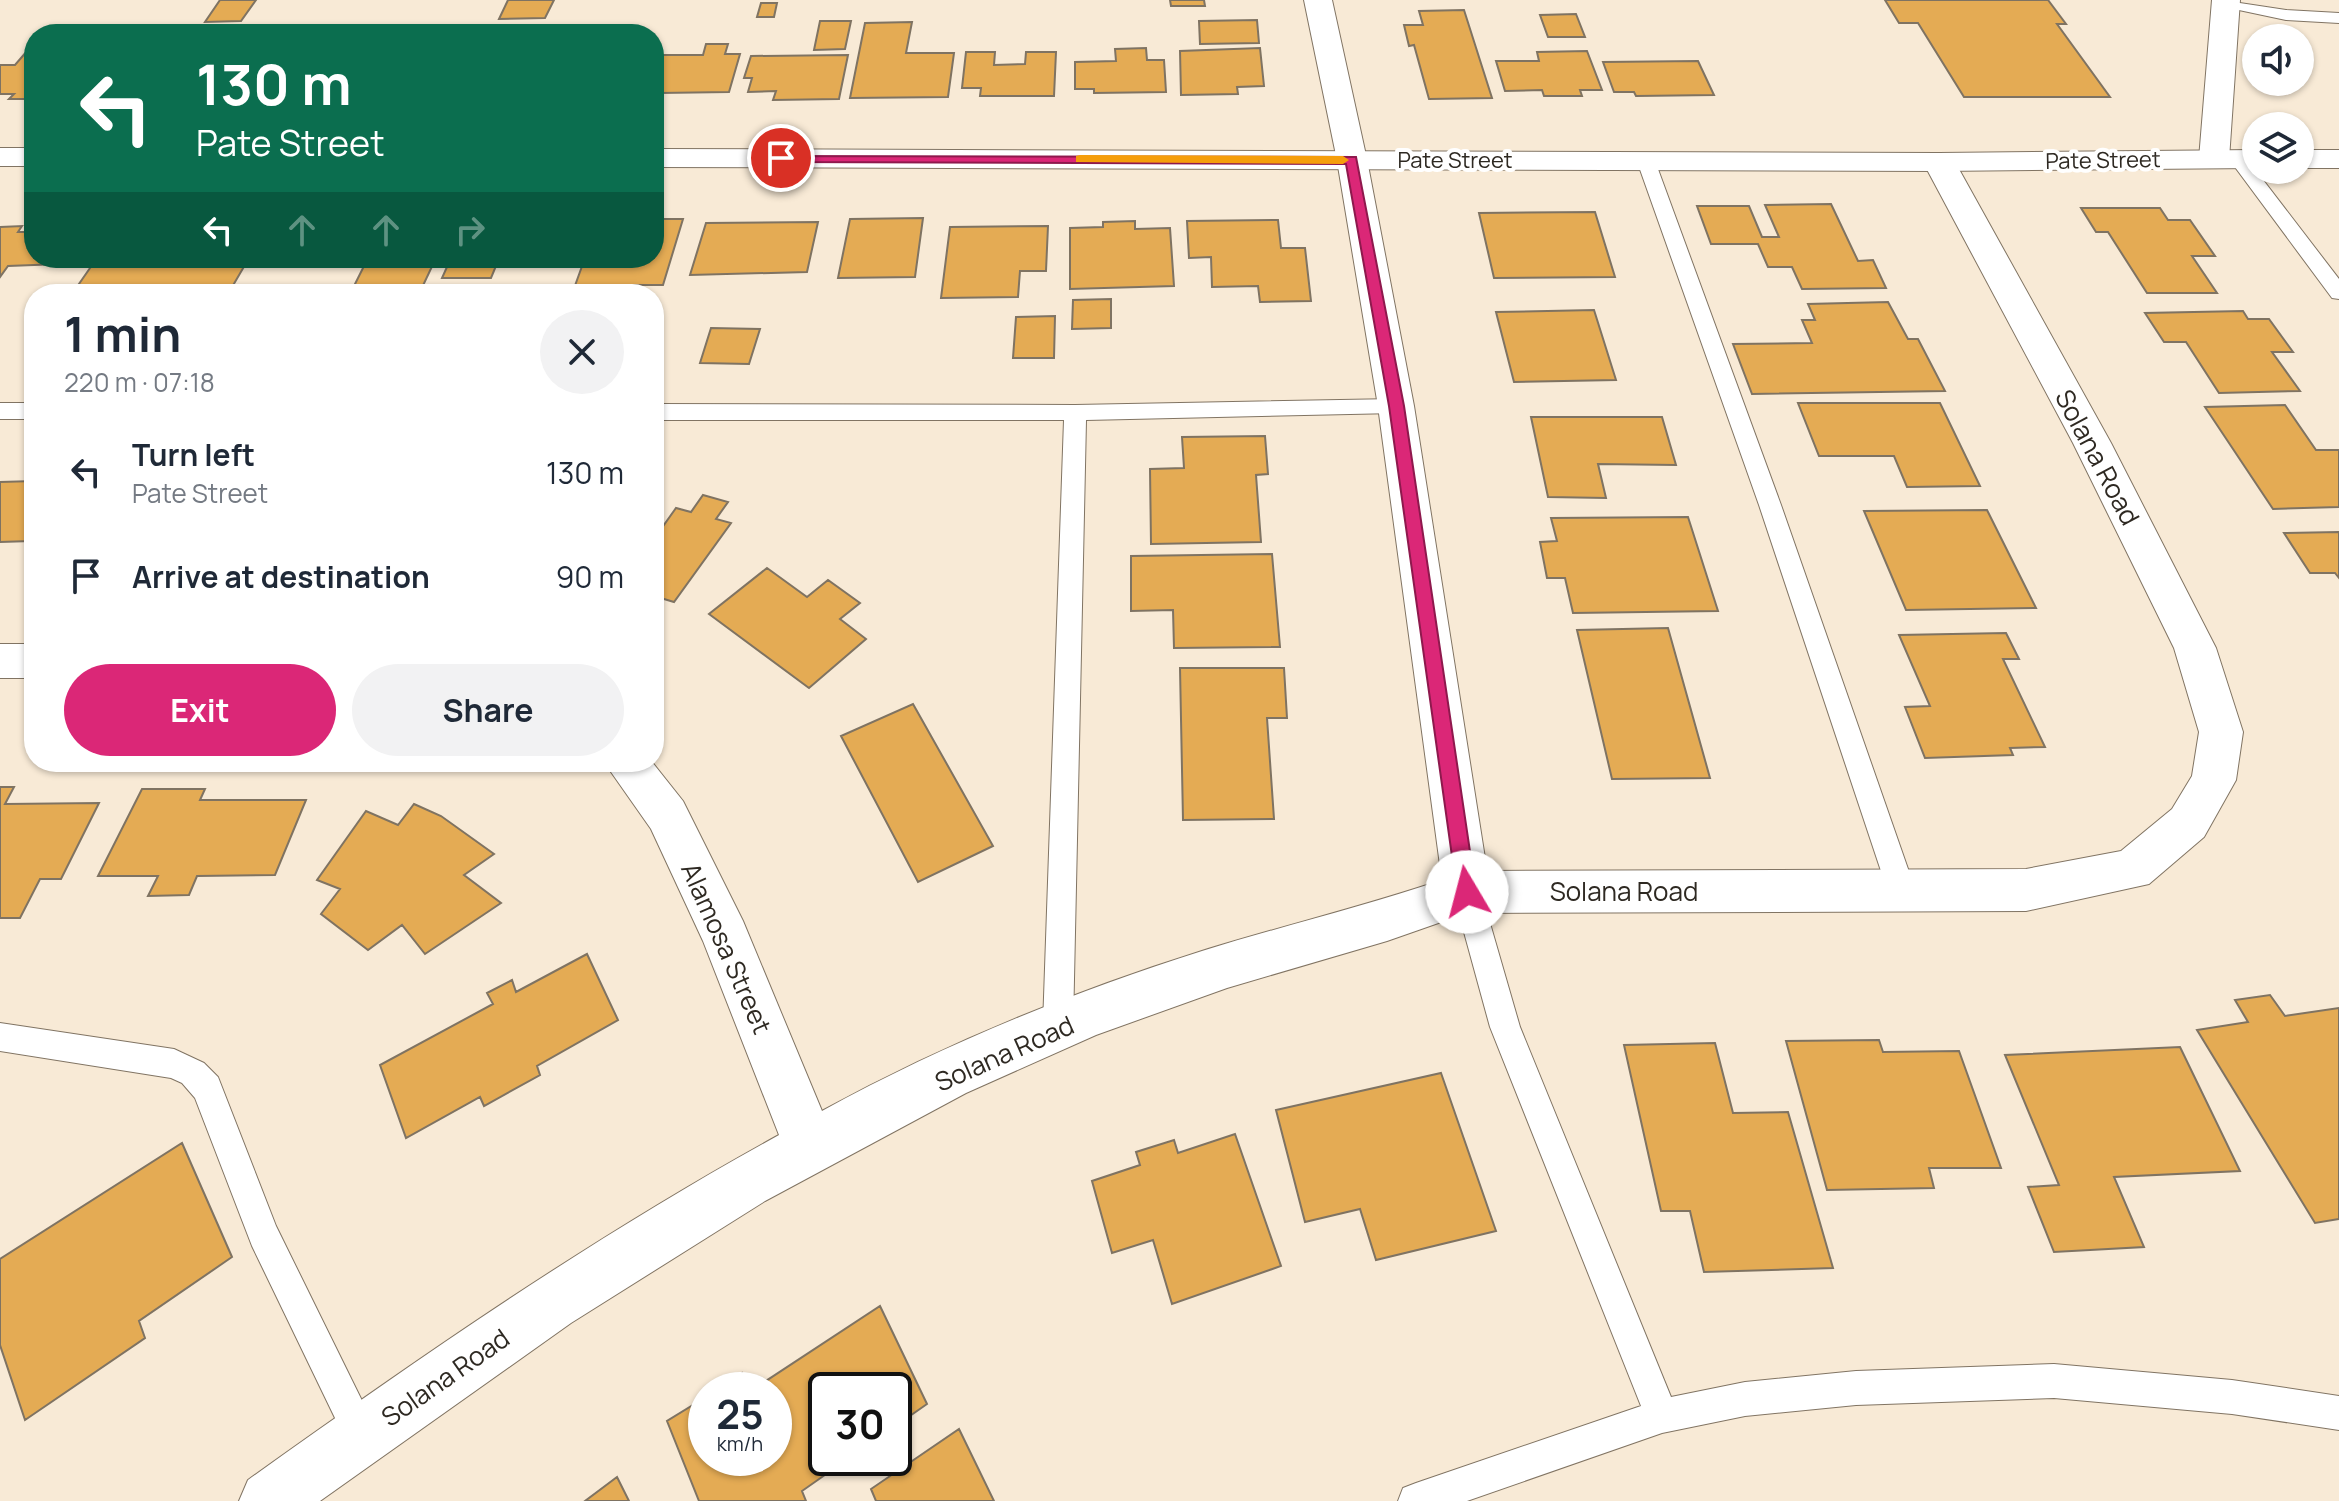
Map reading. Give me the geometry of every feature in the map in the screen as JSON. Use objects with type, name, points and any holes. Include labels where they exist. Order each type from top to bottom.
[{"type":"street","points":[[1318,0],[1352,160],[1396,406],[1467,892]]},
{"type":"street","points":[[2226,2],[2236,159]]},
{"type":"street","points":[[0,157],[24,157]]},
{"type":"street","name":"Pate Street","points":[[664,158],[1939,162],[2236,159]]},
{"type":"street","points":[[2314,159],[2339,159]]},
{"type":"street","name":"Solana Road","points":[[269,1501],[606,1265],[709,1201],[809,1145],[1058,1026],[1252,958],[1409,915],[1467,892],[2026,890],[2133,869],[2188,823],[2214,780],[2221,732],[2195,648],[2172,600],[2092,443],[1939,162]]},
{"type":"street","points":[[0,661],[24,661]]},
{"type":"street","name":"Alamosa Street","points":[[634,772],[667,815],[726,937],[809,1145]]},
{"type":"lane","points":[[2226,2],[2286,15],[2339,18]]},
{"type":"lane","points":[[2236,159],[2339,293]]},
{"type":"lane","points":[[1646,161],[1770,505],[1901,889]]},
{"type":"lane","points":[[664,412],[1075,413],[1396,406]]},
{"type":"lane","points":[[0,411],[24,411]]},
{"type":"lane","points":[[1058,1026],[1075,413]]},
{"type":"lane","points":[[1467,892],[1505,1027],[1662,1416]]},
{"type":"lane","points":[[0,1037],[174,1064],[193,1073],[207,1088],[263,1235],[361,1435]]},
{"type":"lane","points":[[1416,1501],[1662,1416],[1745,1399],[1856,1388],[2054,1381],[2232,1397],[2339,1413]]},
{"type":"building","points":[[220,0],[256,0],[241,21],[205,22]]},
{"type":"building","points":[[508,0],[554,0],[545,18],[499,19]]},
{"type":"building","points":[[1170,0],[1204,0],[1205,6],[1171,6]]},
{"type":"building","points":[[1885,0],[2048,0],[2066,24],[2057,24],[2110,97],[1964,97],[1918,23],[1899,23]]},
{"type":"building","points":[[761,3],[777,3],[774,17],[757,17]]},
{"type":"building","points":[[1464,10],[1492,98],[1429,99],[1414,45],[1409,46],[1404,25],[1423,25],[1419,11]]},
{"type":"building","points":[[1576,14],[1585,37],[1548,37],[1540,15]]},
{"type":"building","points":[[1257,20],[1259,43],[1200,44],[1199,21]]},
{"type":"building","points":[[820,21],[851,21],[845,49],[814,50]]},
{"type":"building","points":[[912,22],[906,53],[954,53],[948,97],[850,98],[865,23]]},
{"type":"building","points":[[706,44],[728,44],[725,54],[740,54],[729,92],[664,93],[664,55],[703,55]]},
{"type":"building","points":[[1146,48],[1147,60],[1164,60],[1166,92],[1094,93],[1094,89],[1075,89],[1075,62],[1116,61],[1115,49]]},
{"type":"building","points":[[1260,48],[1264,86],[1237,87],[1238,94],[1181,95],[1180,51]]},
{"type":"building","points":[[1587,51],[1602,90],[1580,90],[1582,96],[1544,96],[1542,90],[1505,91],[1496,61],[1539,61],[1537,52]]},
{"type":"building","points":[[966,52],[995,52],[994,65],[1025,64],[1026,52],[1056,52],[1054,96],[980,96],[981,88],[962,88]]},
{"type":"building","points":[[24,54],[24,99],[9,99],[14,94],[0,94],[0,65],[15,65]]},
{"type":"building","points":[[848,55],[839,99],[773,100],[776,91],[748,92],[752,78],[744,78],[751,56]]},
{"type":"building","points":[[1698,61],[1714,95],[1636,96],[1634,92],[1614,92],[1603,62]]},
{"type":"building","points":[[1831,204],[1858,261],[1873,260],[1886,288],[1802,289],[1792,267],[1768,267],[1758,244],[1711,244],[1697,206],[1749,206],[1762,237],[1779,237],[1765,205]]},
{"type":"building","points":[[2081,208],[2160,208],[2168,220],[2190,220],[2215,256],[2192,256],[2217,293],[2147,293],[2108,232],[2096,232]]},
{"type":"building","points":[[1595,212],[1615,277],[1494,278],[1479,213]]},
{"type":"building","points":[[923,218],[915,277],[838,278],[850,219]]},
{"type":"building","points":[[664,219],[683,219],[663,284],[576,284],[581,268],[664,268]]},
{"type":"building","points":[[1278,220],[1281,248],[1305,248],[1311,301],[1260,302],[1258,286],[1212,287],[1211,257],[1189,258],[1187,221]]},
{"type":"building","points":[[1135,221],[1135,229],[1170,228],[1174,286],[1070,289],[1070,228],[1103,227],[1103,222]]},
{"type":"building","points":[[818,222],[807,272],[690,275],[706,223]]},
{"type":"building","points":[[22,226],[18,232],[24,232],[24,265],[8,266],[0,277],[0,227]]},
{"type":"building","points":[[1048,226],[1046,271],[1020,271],[1018,297],[941,298],[950,227]]},
{"type":"building","points":[[90,268],[243,268],[234,284],[79,284]]},
{"type":"building","points":[[363,268],[431,268],[424,284],[355,284]]},
{"type":"building","points":[[446,268],[495,268],[491,278],[442,278]]},
{"type":"building","points":[[1111,299],[1111,328],[1072,329],[1073,300]]},
{"type":"building","points":[[1888,302],[1908,339],[1918,339],[1945,391],[1752,394],[1733,344],[1812,343],[1802,320],[1815,320],[1808,304]]},
{"type":"building","points":[[1594,310],[1616,380],[1514,382],[1496,312]]},
{"type":"building","points":[[2243,311],[2248,319],[2269,319],[2293,352],[2272,352],[2300,391],[2219,393],[2186,342],[2164,342],[2145,313]]},
{"type":"building","points":[[1055,316],[1054,358],[1013,358],[1016,317]]},
{"type":"building","points":[[711,328],[760,329],[749,364],[700,363]]},
{"type":"building","points":[[1798,403],[1940,403],[1980,486],[1907,487],[1894,456],[1819,456]]},
{"type":"building","points":[[2285,405],[2316,450],[2339,450],[2339,507],[2273,509],[2205,407]]},
{"type":"building","points":[[1531,417],[1662,417],[1676,465],[1598,464],[1606,498],[1548,497]]},
{"type":"building","points":[[1265,436],[1268,474],[1256,475],[1261,542],[1151,544],[1150,469],[1184,468],[1182,437]]},
{"type":"building","points":[[24,481],[24,541],[0,542],[0,482]]},
{"type":"building","points":[[703,495],[728,502],[716,519],[731,523],[674,602],[664,599],[664,525],[676,508],[691,512]]},
{"type":"building","points":[[1987,510],[2036,608],[1906,610],[1864,511]]},
{"type":"building","points":[[1688,517],[1718,611],[1573,613],[1565,578],[1547,578],[1540,542],[1557,541],[1551,518]]},
{"type":"building","points":[[2339,532],[2339,578],[2335,573],[2310,573],[2284,533]]},
{"type":"building","points":[[1272,554],[1280,647],[1174,648],[1173,610],[1131,611],[1131,556]]},
{"type":"building","points":[[767,568],[807,597],[828,580],[860,603],[840,619],[866,639],[809,688],[709,614]]},
{"type":"building","points":[[1668,628],[1710,778],[1612,779],[1577,630]]},
{"type":"building","points":[[2006,633],[2019,659],[2003,659],[2045,747],[2010,748],[2013,755],[1925,758],[1905,707],[1930,706],[1899,635]]},
{"type":"building","points":[[1180,668],[1284,668],[1287,718],[1267,718],[1274,819],[1183,820]]},
{"type":"building","points":[[913,704],[993,846],[918,882],[841,736]]},
{"type":"building","points":[[0,787],[14,787],[5,804],[99,803],[61,879],[40,879],[20,918],[0,918]]},
{"type":"building","points":[[142,789],[205,789],[200,800],[306,800],[275,875],[197,876],[189,895],[148,896],[158,876],[98,876]]},
{"type":"building","points":[[414,804],[441,816],[494,854],[464,875],[501,903],[425,954],[402,925],[368,950],[321,914],[340,889],[317,880],[366,811],[398,825]]},
{"type":"building","points":[[587,954],[618,1020],[537,1066],[540,1075],[484,1106],[480,1097],[406,1138],[380,1065],[493,1004],[487,993],[512,980],[516,992]]},
{"type":"building","points":[[2270,995],[2285,1016],[2339,1008],[2339,1219],[2315,1223],[2197,1030],[2248,1022],[2235,1000]]},
{"type":"building","points":[[1879,1040],[1883,1052],[1959,1051],[2001,1168],[1929,1168],[1934,1188],[1827,1190],[1786,1041]]},
{"type":"building","points":[[1715,1043],[1733,1113],[1788,1112],[1833,1268],[1704,1272],[1690,1211],[1661,1211],[1624,1045]]},
{"type":"building","points":[[2180,1047],[2240,1171],[2114,1177],[2144,1247],[2054,1252],[2028,1187],[2059,1185],[2005,1055]]},
{"type":"building","points":[[1441,1073],[1496,1231],[1376,1260],[1360,1209],[1305,1222],[1276,1110]]},
{"type":"building","points":[[1235,1134],[1281,1266],[1172,1304],[1153,1240],[1112,1253],[1092,1181],[1140,1165],[1136,1152],[1174,1140],[1178,1153]]},
{"type":"building","points":[[182,1143],[232,1257],[139,1321],[145,1338],[25,1420],[0,1345],[0,1259]]},
{"type":"building","points":[[880,1306],[912,1372],[808,1372],[808,1476],[823,1476],[802,1491],[806,1501],[699,1501],[689,1476],[792,1476],[792,1372],[779,1372]]},
{"type":"building","points":[[912,1373],[927,1404],[912,1414]]},
{"type":"building","points":[[688,1408],[688,1474],[667,1421]]},
{"type":"building","points":[[959,1429],[994,1501],[876,1501],[871,1489],[890,1476],[912,1476],[912,1461]]},
{"type":"building","points":[[617,1477],[629,1501],[585,1501]]},
{"type":"slow traffic","points":[[1080,159],[1343,160]]},
{"type":"route","points":[[781,158],[1352,160],[1396,406],[1467,892]]}]
